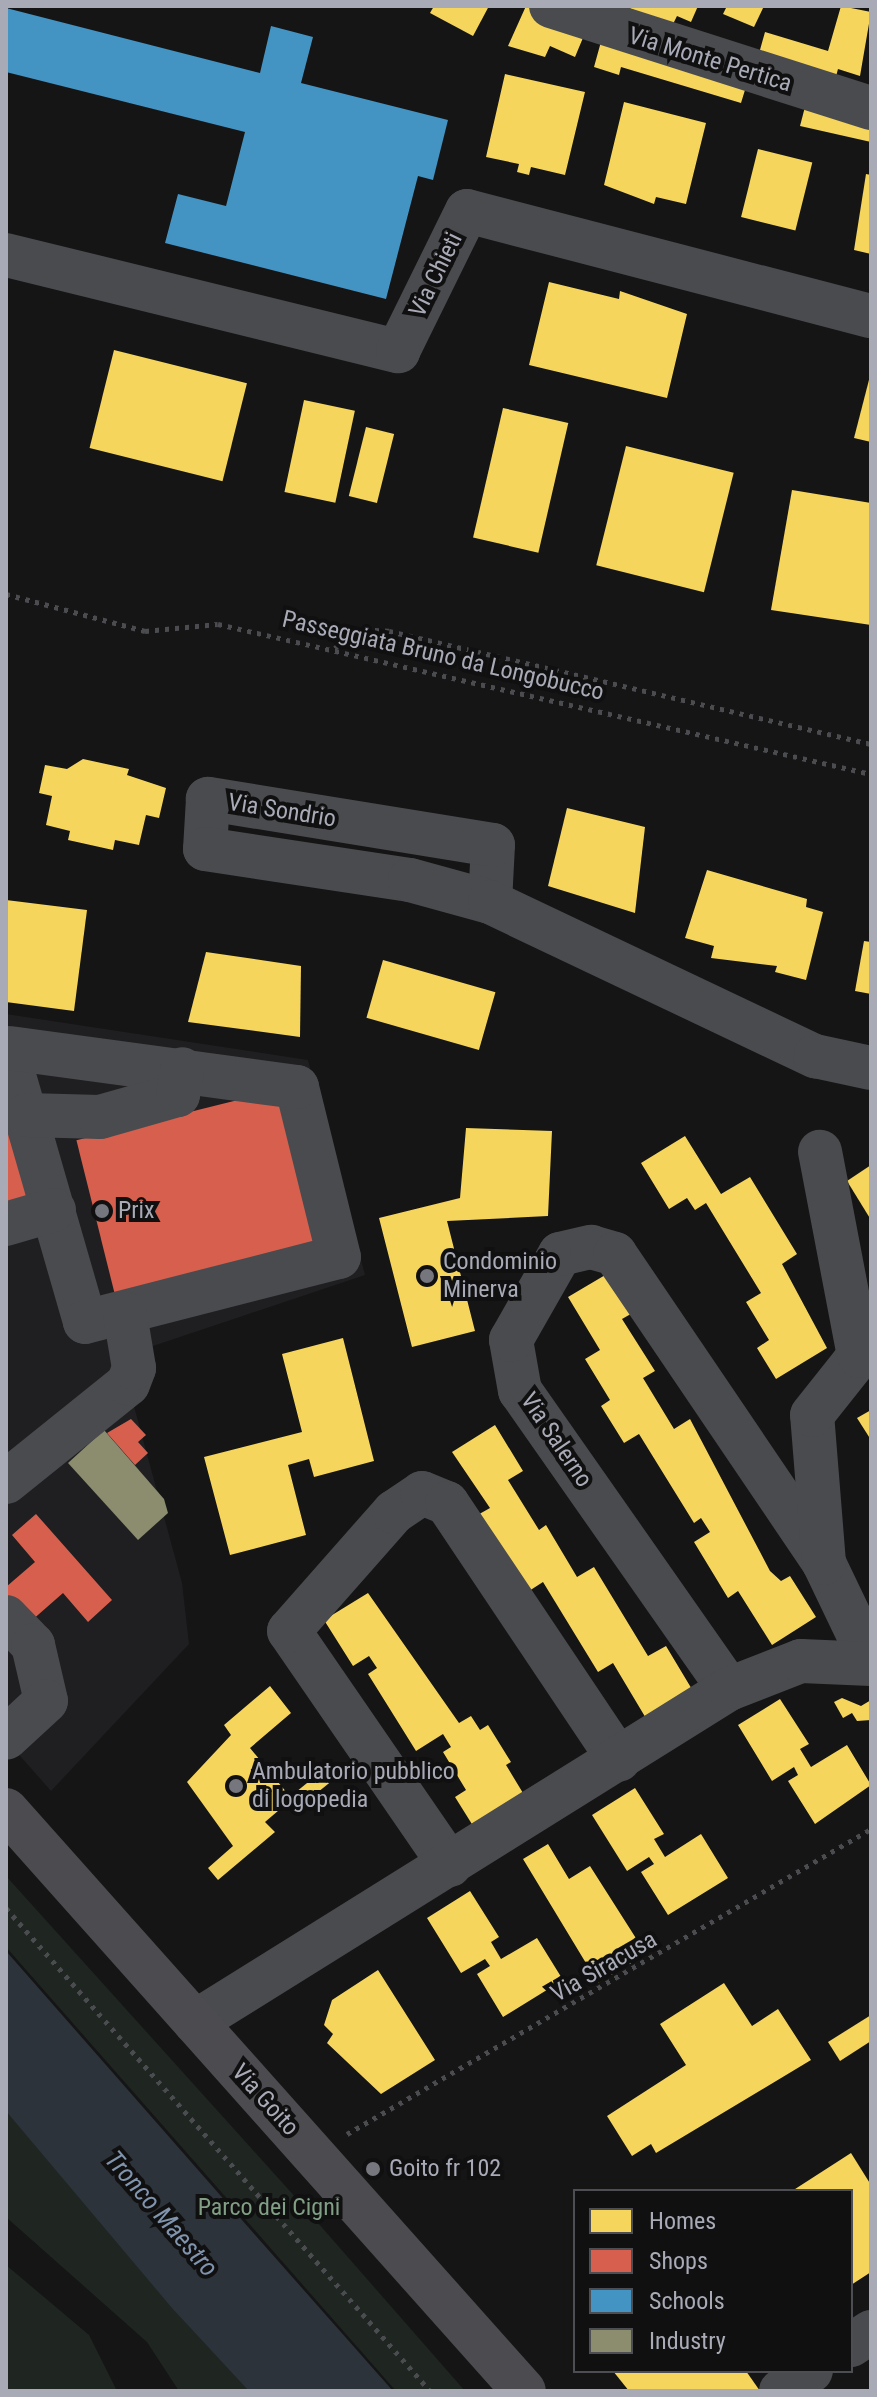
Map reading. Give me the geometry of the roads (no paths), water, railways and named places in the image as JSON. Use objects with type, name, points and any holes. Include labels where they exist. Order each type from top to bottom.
[{"type":"main road","name":"Via Goito","points":[[6,1810],[524,2391]]},
{"type":"street","name":"Via Monte Pertica","points":[[551,6],[871,108]]},
{"type":"street","name":"Via Chieti","points":[[6,255],[398,351],[467,211],[871,316]]},
{"type":"street","name":"Via Sondrio","points":[[490,902],[493,845],[208,799],[205,849],[410,880],[490,902],[815,1056],[871,1068]]},
{"type":"street","points":[[8,1048],[182,1069],[297,1087],[339,1257],[85,1322],[8,1048]]},
{"type":"street","points":[[27,1115],[113,1114],[178,1095],[182,1069]]},
{"type":"street","name":"Via Salerno","points":[[820,1152],[859,1356],[812,1415],[824,1563]]},
{"type":"street","points":[[6,1224],[54,1210]]},
{"type":"street","name":"Via Salerno","points":[[195,2022],[729,1689],[801,1661],[871,1662],[824,1563],[615,1254],[591,1247],[560,1254],[511,1340],[520,1391],[729,1689]]},
{"type":"street","points":[[6,1482],[128,1384],[134,1368],[125,1314]]},
{"type":"street","points":[[450,1865],[289,1631],[394,1512],[422,1493],[447,1503],[619,1760]]},
{"type":"street","points":[[6,1617],[33,1645],[46,1701],[6,1738]]},
{"type":"street","points":[[853,2344],[871,2332]]},
{"type":"street","points":[[781,2391],[808,2373]]},
{"type":"water","name":"Tronco Maestro","points":[[6,1951],[393,2391],[249,2391],[172,2308],[6,2111]]},
{"type":"place","name":"Prix","points":[[102,1211]]},
{"type":"place","name":"Condominio Minerva","points":[[427,1276]]},
{"type":"place","name":"Ambulatorio pubblico di logopedia","points":[[236,1786]]},
{"type":"place","name":"Goito fr 102","points":[[373,2169]]},
{"type":"park label","name":"Parco dei Cigni","points":[[269,2208]]}]
